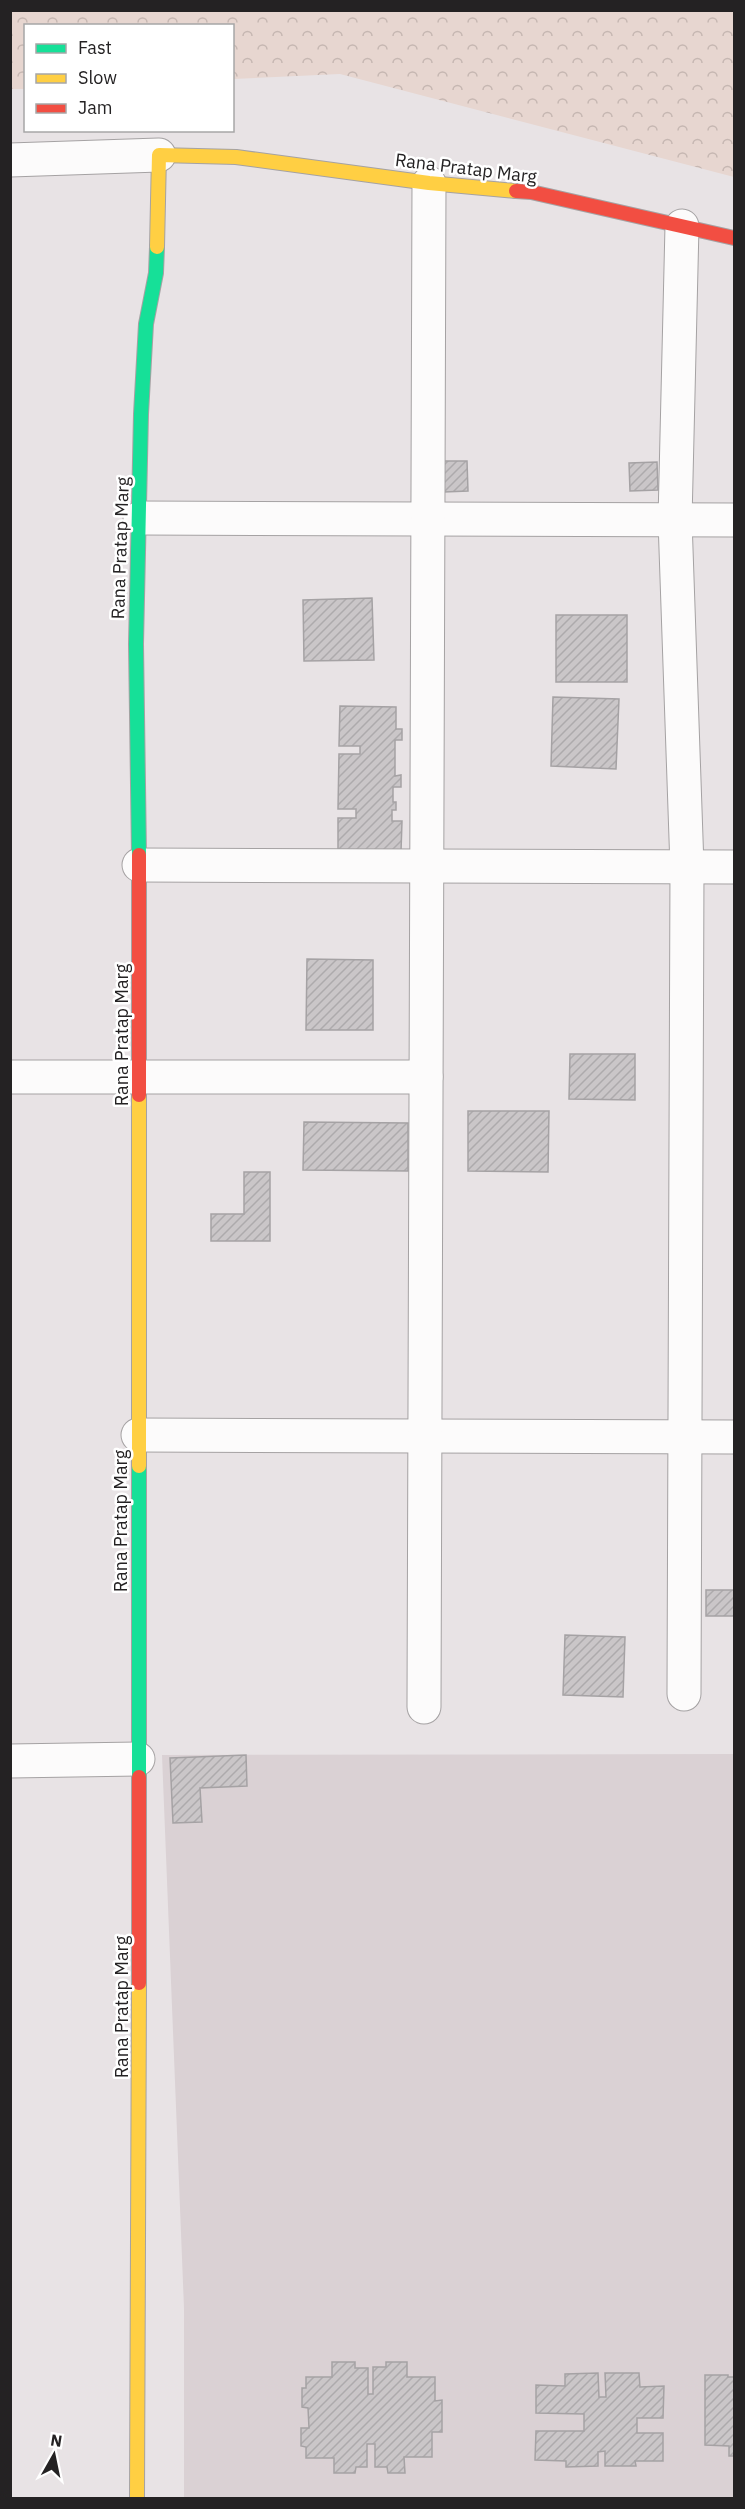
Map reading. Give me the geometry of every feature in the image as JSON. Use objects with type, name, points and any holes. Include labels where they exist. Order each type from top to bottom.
[{"type":"street","points":[[10,160],[159,155]]},
{"type":"street","name":"Rana Pratap Marg","points":[[137,2499],[140,864],[136,644],[141,414],[146,324],[156,273],[159,155],[236,157],[429,183],[531,192],[735,238]]},
{"type":"street","points":[[424,1707],[429,183]]},
{"type":"street","points":[[682,226],[675,520],[687,867],[684,1694]]},
{"type":"street","points":[[140,518],[735,520]]},
{"type":"street","points":[[140,864],[735,867]]},
{"type":"street","points":[[10,1077],[426,1077]]},
{"type":"street","points":[[138,1435],[735,1437]]},
{"type":"street","points":[[10,1761],[138,1759]]},
{"type":"shaded area","points":[[734,1754],[734,2498],[184,2498],[184,2308],[162,1755]]},
{"type":"green space","points":[[10,11],[734,11],[734,177],[340,74],[234,79],[234,24],[24,24],[24,89],[11,89]]},
{"type":"building","points":[[443,461],[467,461],[468,491],[444,492]]},
{"type":"building","points":[[657,462],[658,490],[630,491],[629,463]]},
{"type":"building","points":[[372,598],[374,660],[304,661],[303,600]]},
{"type":"building","points":[[556,615],[627,615],[627,682],[556,682]]},
{"type":"building","points":[[553,697],[619,699],[616,769],[551,766]]},
{"type":"building","points":[[340,706],[396,707],[396,729],[402,729],[402,740],[395,740],[395,776],[401,775],[401,787],[393,787],[393,802],[396,802],[396,810],[392,810],[392,821],[402,821],[401,852],[338,852],[338,818],[356,818],[356,809],[338,809],[339,754],[360,754],[360,746],[339,746]]},
{"type":"building","points":[[307,959],[373,960],[373,1030],[306,1030]]},
{"type":"building","points":[[570,1054],[635,1054],[635,1100],[569,1099]]},
{"type":"building","points":[[468,1111],[549,1111],[548,1172],[468,1171]]},
{"type":"building","points":[[304,1122],[408,1123],[408,1171],[303,1170]]},
{"type":"building","points":[[244,1172],[270,1172],[270,1241],[211,1241],[211,1214],[244,1214]]},
{"type":"building","points":[[706,1590],[734,1590],[734,1616],[706,1616]]},
{"type":"building","points":[[565,1635],[625,1637],[623,1697],[563,1695]]},
{"type":"building","points":[[246,1755],[247,1786],[200,1788],[202,1822],[173,1823],[170,1758]]},
{"type":"building","points":[[332,2362],[355,2362],[355,2368],[368,2368],[368,2394],[373,2394],[373,2367],[386,2367],[386,2362],[407,2362],[407,2377],[435,2377],[435,2401],[442,2400],[442,2432],[432,2432],[432,2457],[404,2457],[405,2473],[388,2473],[387,2467],[375,2467],[375,2444],[367,2444],[367,2467],[356,2467],[355,2473],[334,2473],[334,2458],[306,2458],[306,2447],[301,2446],[301,2428],[309,2428],[308,2408],[302,2407],[302,2388],[306,2388],[306,2377],[332,2377]]},
{"type":"building","points":[[598,2373],[599,2397],[606,2397],[605,2373],[639,2373],[640,2387],[664,2386],[663,2418],[637,2418],[637,2433],[663,2433],[663,2461],[635,2461],[636,2466],[605,2466],[605,2451],[598,2452],[598,2466],[566,2467],[566,2461],[535,2460],[536,2431],[584,2431],[584,2414],[536,2413],[536,2385],[565,2386],[565,2374]]},
{"type":"building","points":[[705,2375],[734,2377],[734,2456],[729,2456],[729,2446],[705,2445]]},
{"type":"traffic: fast","points":[[139,855],[136,644],[141,414],[146,324],[156,273],[157,247]]},
{"type":"traffic: fast","points":[[139,1466],[139,1777]]},
{"type":"traffic: slow","points":[[157,247],[159,155],[236,157],[429,183],[516,191]]},
{"type":"traffic: slow","points":[[139,1095],[139,1466]]},
{"type":"traffic: slow","points":[[137,2498],[139,1983]]},
{"type":"traffic: jam","points":[[516,191],[531,192],[734,238]]},
{"type":"traffic: jam","points":[[139,855],[139,1095]]},
{"type":"traffic: jam","points":[[139,1777],[139,1983]]}]
